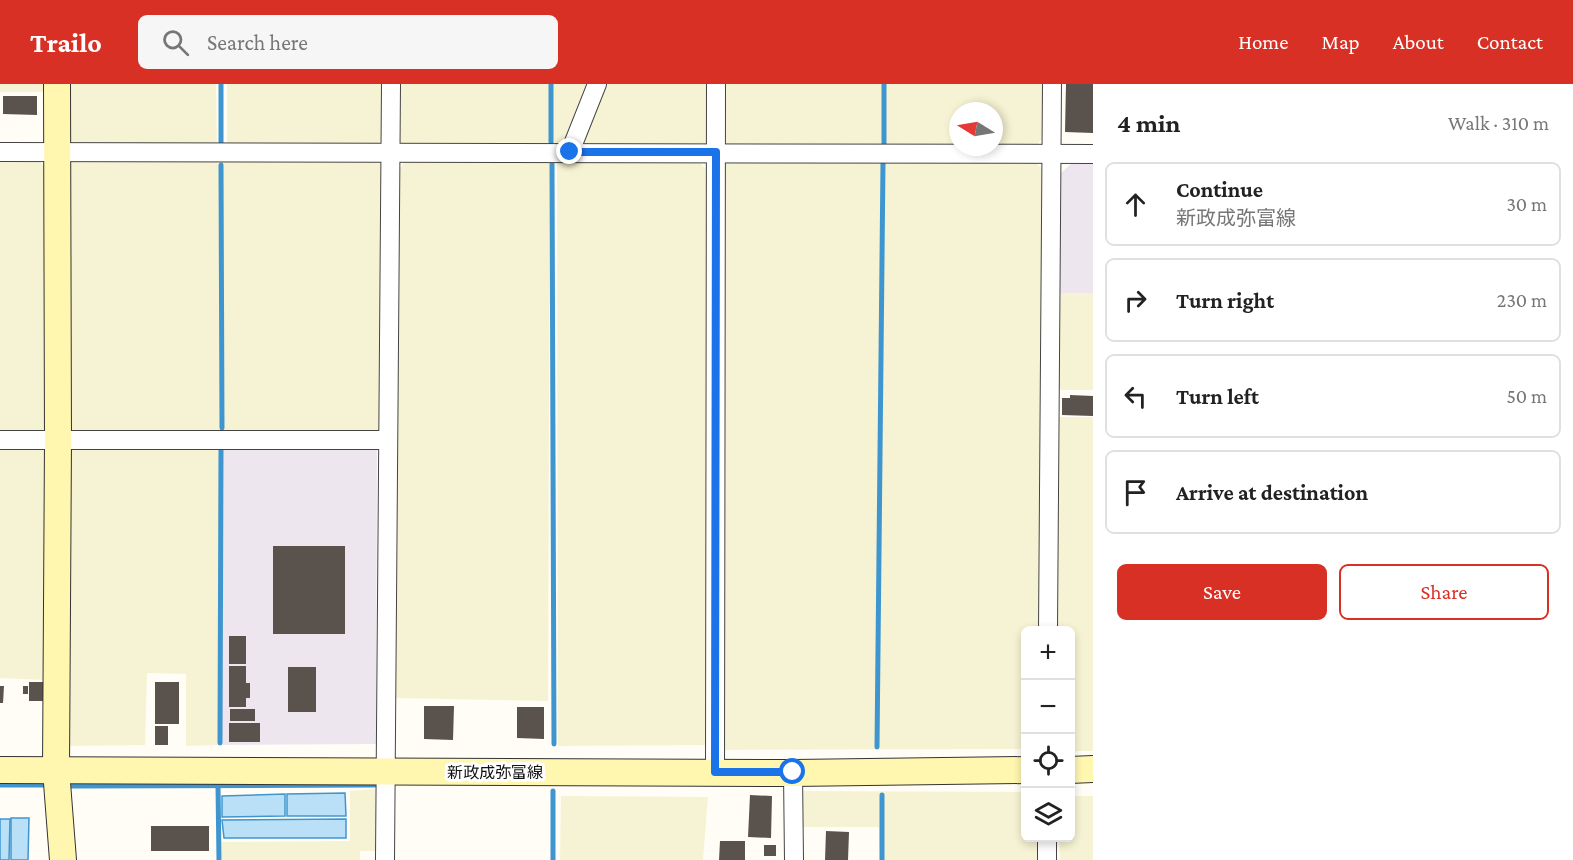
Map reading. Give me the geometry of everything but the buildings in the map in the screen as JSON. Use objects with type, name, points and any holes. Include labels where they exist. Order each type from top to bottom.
[{"type":"main road","points":[[57,84],[56,770],[63,860]]},
{"type":"main road","name":"新政成弥富線","points":[[0,770],[387,772],[1021,770]]},
{"type":"main road","points":[[1075,770],[1093,770]]},
{"type":"street","points":[[386,860],[391,84]]},
{"type":"street","points":[[570,152],[597,84]]},
{"type":"street","points":[[715,772],[716,84]]},
{"type":"street","points":[[1048,626],[1052,84]]},
{"type":"street","points":[[0,152],[1093,154]]},
{"type":"street","points":[[0,440],[388,440]]},
{"type":"street","points":[[793,772],[794,860]]},
{"type":"street","points":[[1047,842],[1047,860]]},
{"type":"shaded area","points":[[0,84],[49,84],[49,92],[0,92]]},
{"type":"shaded area","points":[[69,84],[216,84],[217,145],[69,146]]},
{"type":"shaded area","points":[[227,84],[384,84],[383,139],[378,145],[227,145]]},
{"type":"shaded area","points":[[398,84],[592,84],[563,147],[402,147],[398,142]]},
{"type":"shaded area","points":[[604,84],[711,84],[710,146],[579,145]]},
{"type":"shaded area","points":[[723,84],[1043,84],[1043,137],[1037,145],[1003,145],[1003,102],[949,102],[949,145],[724,146]]},
{"type":"shaded area","points":[[0,159],[36,159],[45,167],[48,430],[45,434],[0,434]]},
{"type":"shaded area","points":[[73,159],[378,159],[382,162],[381,429],[377,433],[68,431],[67,165]]},
{"type":"shaded area","points":[[405,161],[550,161],[548,701],[395,698],[398,172]]},
{"type":"shaded area","points":[[557,161],[698,161],[710,173],[709,745],[558,746]]},
{"type":"shaded area","points":[[725,162],[1034,162],[1043,169],[1042,626],[1021,626],[1021,749],[723,750]]},
{"type":"shaded area","points":[[1071,164],[1093,164],[1093,293],[1059,293],[1060,174]]},
{"type":"shaded area","points":[[1059,293],[1093,293],[1093,390],[1059,390]]},
{"type":"shaded area","points":[[1059,417],[1093,417],[1093,751],[1075,751],[1075,626],[1057,626]]},
{"type":"shaded area","points":[[72,445],[219,446],[219,745],[186,746],[186,674],[147,673],[145,745],[69,746],[68,450]]},
{"type":"shaded area","points":[[377,445],[376,744],[219,745],[219,446]]},
{"type":"shaded area","points":[[0,446],[44,446],[48,450],[47,680],[0,678]]},
{"type":"shaded area","points":[[377,789],[375,851],[360,851],[360,860],[222,860],[221,842],[350,841],[350,791]]},
{"type":"shaded area","points":[[801,791],[1021,792],[1021,842],[1039,842],[1039,860],[880,860],[879,827],[801,827]]},
{"type":"shaded area","points":[[561,796],[708,797],[703,860],[560,860]]},
{"type":"shaded area","points":[[1075,796],[1093,796],[1093,860],[1060,860],[1059,842],[1075,842]]},
{"type":"water","points":[[345,793],[346,816],[287,816],[287,794]]},
{"type":"water","points":[[285,794],[285,816],[222,817],[222,796]]},
{"type":"water","points":[[11,818],[29,818],[28,860],[11,860]]},
{"type":"water","points":[[0,819],[10,819],[9,860],[0,860]]},
{"type":"water","points":[[346,819],[346,838],[224,838],[222,820]]},
{"type":"waterway","points":[[221,84],[221,143]]},
{"type":"waterway","points":[[551,84],[551,142]]},
{"type":"waterway","points":[[884,84],[884,145]]},
{"type":"waterway","points":[[877,747],[883,162]]},
{"type":"waterway","points":[[552,164],[554,744]]},
{"type":"waterway","points":[[221,165],[222,428]]},
{"type":"waterway","points":[[220,743],[221,448]]},
{"type":"waterway","points":[[0,785],[43,785]]},
{"type":"waterway","points":[[218,785],[219,860]]},
{"type":"waterway","points":[[70,786],[377,785]]},
{"type":"waterway","points":[[553,791],[553,860]]},
{"type":"waterway","points":[[882,795],[882,860]]},
{"type":"route","points":[[570,152],[716,152],[715,772],[793,772]]}]
